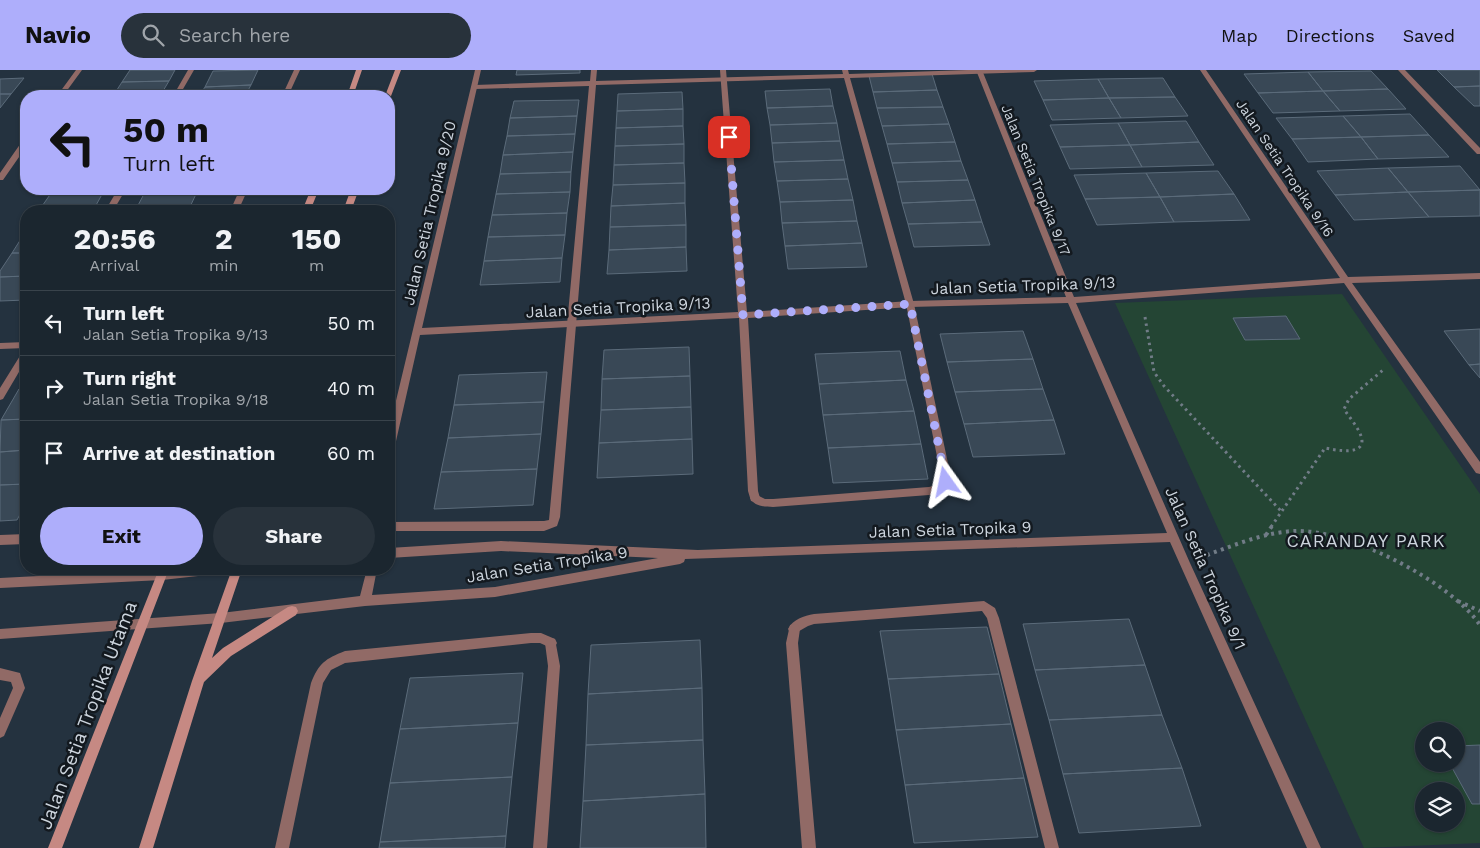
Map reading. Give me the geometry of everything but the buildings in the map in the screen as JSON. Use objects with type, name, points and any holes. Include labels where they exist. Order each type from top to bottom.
[{"type":"main road","points":[[352,90],[360,70]]},
{"type":"main road","points":[[390,90],[398,70]]},
{"type":"main road","name":"Jalan Setia Tropika Utama","points":[[55,848],[162,575]]},
{"type":"main road","points":[[146,848],[198,681],[234,575]]},
{"type":"main road","points":[[198,681],[226,652],[292,611]]},
{"type":"street","points":[[64,90],[79,70]]},
{"type":"street","points":[[179,90],[191,70]]},
{"type":"street","points":[[289,90],[297,70]]},
{"type":"street","name":"Jalan Setia Tropika 9/20","points":[[395,424],[478,70]]},
{"type":"street","points":[[395,527],[544,526],[553,523],[594,70]]},
{"type":"street","points":[[475,86],[593,84],[723,74],[1034,70]]},
{"type":"street","name":"Jalan Setia Tropika 9/16","points":[[1203,70],[1346,280],[1480,470]]},
{"type":"street","points":[[1400,70],[1480,152]]},
{"type":"street","name":"Jalan Setia Tropika 9/17","points":[[979,71],[1071,300]]},
{"type":"street","points":[[723,74],[743,315],[753,491],[756,498],[764,503],[774,503],[928,491],[940,489],[946,482],[910,304],[845,72]]},
{"type":"street","points":[[0,178],[20,150]]},
{"type":"street","name":"Jalan Setia Tropika 9/13","points":[[416,332],[743,315],[910,304],[1071,300],[1346,280],[1480,276]]},
{"type":"street","name":"Jalan Setia Tropika 9/1","points":[[1071,300],[1185,563],[1314,848]]},
{"type":"street","points":[[0,346],[20,345]]},
{"type":"street","points":[[0,396],[20,362]]},
{"type":"street","name":"Jalan Setia Tropika 9","points":[[395,553],[501,546],[698,555],[1174,537]]},
{"type":"street","points":[[0,540],[20,539]]},
{"type":"street","name":"Jalan Setia Tropika 9","points":[[0,634],[221,618],[365,601],[495,592],[698,555]]},
{"type":"street","points":[[0,583],[119,575]]},
{"type":"street","points":[[365,601],[371,575]]},
{"type":"street","points":[[809,848],[792,643],[794,629],[805,621],[814,619],[984,606],[991,612],[993,618],[1052,848]]},
{"type":"street","points":[[282,848],[317,683],[322,670],[332,662],[345,657],[541,638],[551,643],[554,666],[540,848]]},
{"type":"street","points":[[0,674],[16,677],[19,688],[0,732]]},
{"type":"path","points":[[1141,295],[1154,372],[1164,386],[1281,511]]},
{"type":"path","points":[[1266,535],[1325,448],[1351,452],[1358,450],[1361,444],[1360,436],[1344,409],[1349,399],[1400,356]]},
{"type":"path","points":[[1185,563],[1266,535],[1296,531],[1331,535],[1405,564],[1455,599],[1480,611]]},
{"type":"path","points":[[1455,599],[1480,625]]},
{"type":"green space","name":"CARANDAY PARK","points":[[1342,294],[1480,494],[1480,843],[1364,848],[1115,303]]},
{"type":"district","name":"CARANDAY PARK","points":[[1366,541]]},
{"type":"route","points":[[729,137],[743,315],[910,304],[946,482]]}]
